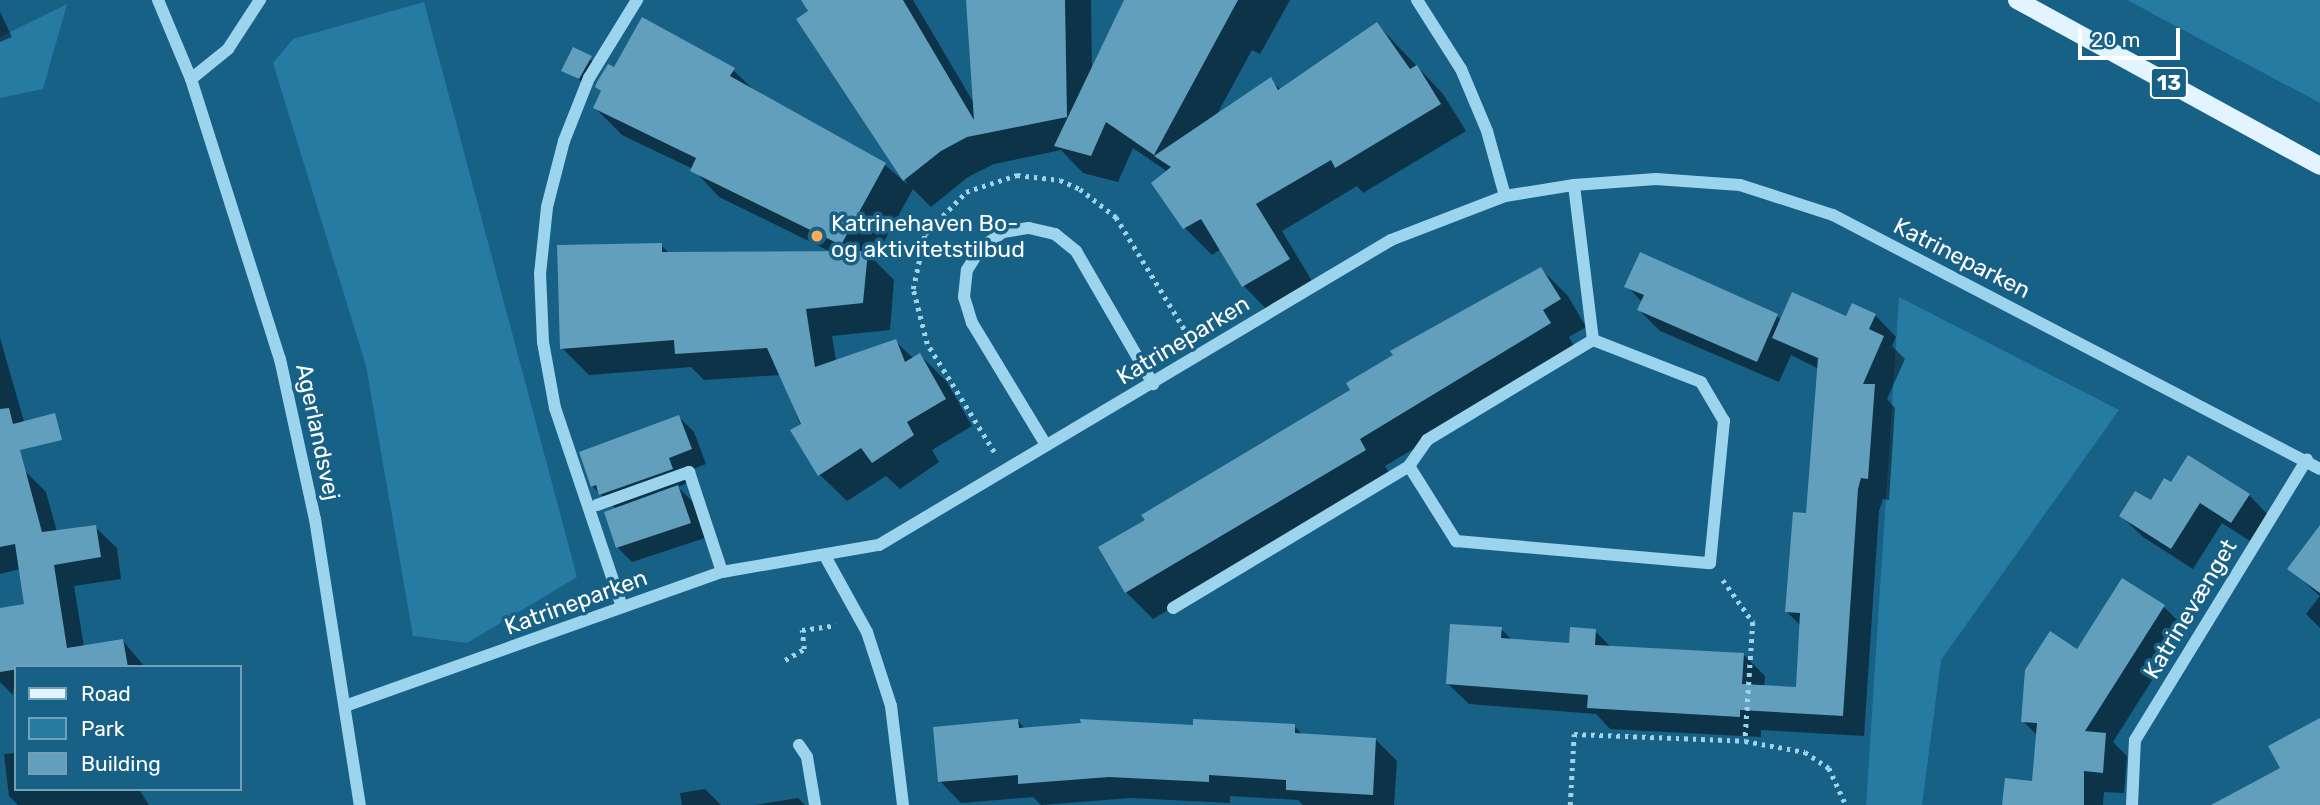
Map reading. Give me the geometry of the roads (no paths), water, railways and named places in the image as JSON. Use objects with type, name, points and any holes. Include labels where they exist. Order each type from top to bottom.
[{"type":"main road","name":"13","points":[[2017,0],[2320,166]]},
{"type":"street","name":"Agerlandsvej","points":[[158,0],[191,79],[280,359],[315,519],[360,805]]},
{"type":"street","points":[[191,79],[228,49],[260,0]]},
{"type":"street","points":[[622,607],[555,408],[543,342],[540,274],[547,207],[564,141],[589,78],[638,0]]},
{"type":"street","points":[[1417,0],[1461,69],[1487,131],[1505,197]]},
{"type":"street","name":"Katrineparken","points":[[345,706],[722,572],[878,545],[1153,384],[1391,240],[1505,197],[1574,186],[1656,178],[1740,185],[1833,215],[2307,459]]},
{"type":"street","points":[[1574,186],[1593,340]]},
{"type":"street","points":[[1046,445],[972,323],[964,297],[967,270],[981,248],[1003,232],[1029,228],[1055,234],[1076,251],[1153,384]]},
{"type":"street","points":[[1173,608],[1409,466],[1427,440],[1593,340]]},
{"type":"street","points":[[1409,466],[1456,541],[1710,563],[1724,421],[1701,382],[1593,340]]},
{"type":"street","points":[[2307,459],[2320,468]]},
{"type":"street","name":"Katrinevænget","points":[[2132,805],[2135,740],[2307,459]]},
{"type":"street","points":[[597,505],[689,472],[722,572]]},
{"type":"street","points":[[825,556],[861,622],[891,706],[903,805]]},
{"type":"street","points":[[799,745],[807,757],[815,805]]},
{"type":"place","name":"Katrinehaven Bo- og aktivitetstilbud","points":[[817,236]]}]
